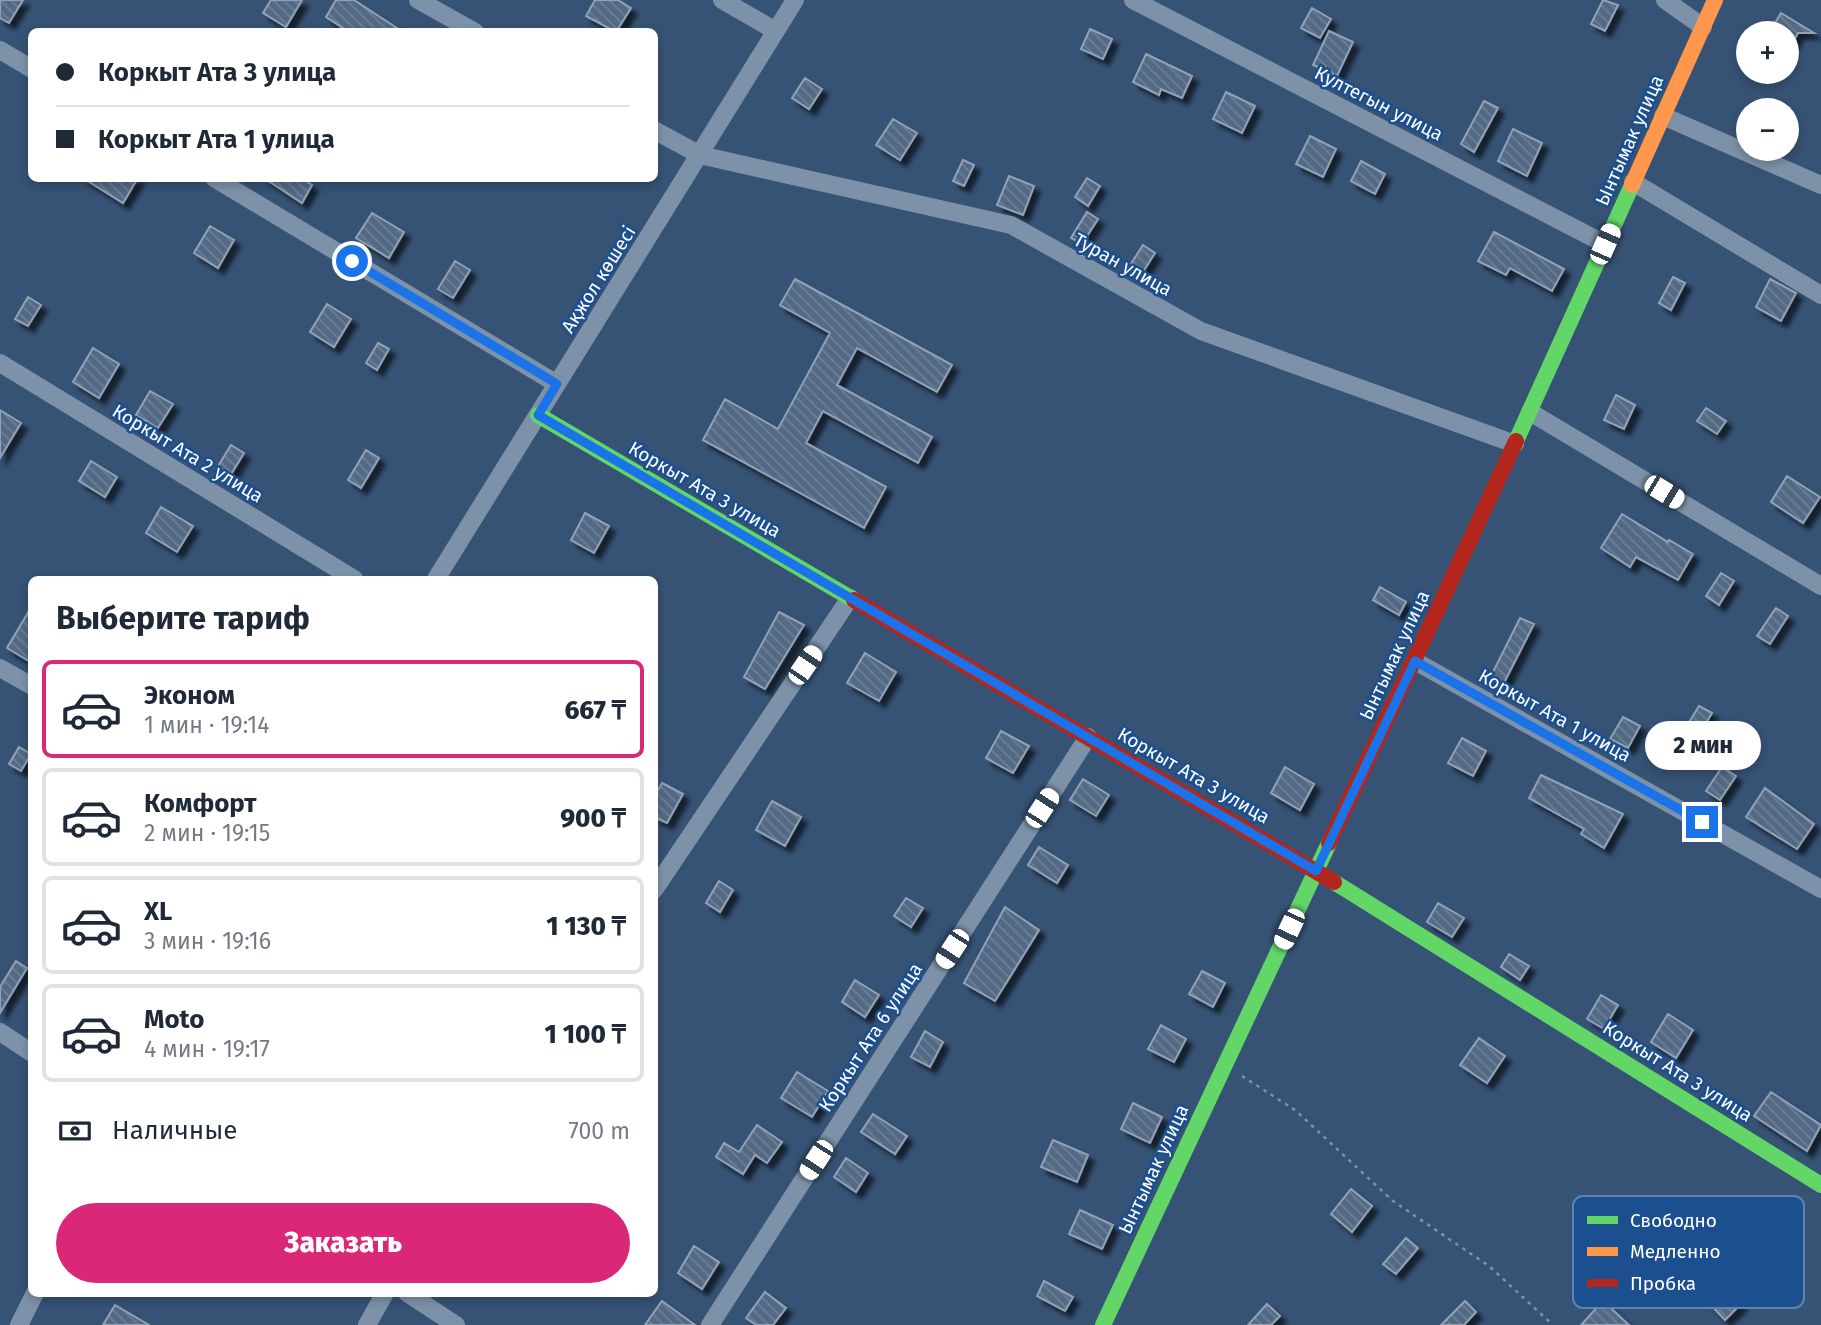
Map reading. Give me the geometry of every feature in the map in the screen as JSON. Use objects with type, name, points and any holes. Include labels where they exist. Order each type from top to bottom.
[{"type":"street","points":[[418,0],[468,28]]},
{"type":"street","points":[[722,0],[776,31]]},
{"type":"street","name":"Ақжол көшесі","points":[[438,576],[795,0]]},
{"type":"street","name":"Култегын улица","points":[[1133,0],[1605,244]]},
{"type":"street","points":[[1665,0],[1703,27]]},
{"type":"street","name":"Ынтымак улица","points":[[1103,1325],[1516,444],[1715,0]]},
{"type":"street","points":[[0,50],[28,67]]},
{"type":"street","points":[[1663,116],[1821,185]]},
{"type":"street","points":[[658,132],[700,155]]},
{"type":"street","name":"Туран улица","points":[[700,155],[1011,225],[1201,331],[1516,444]]},
{"type":"street","points":[[221,182],[557,384]]},
{"type":"street","points":[[1633,182],[1821,295]]},
{"type":"street","name":"Коркыт Ата 2 улица","points":[[0,363],[349,576]]},
{"type":"street","points":[[1530,412],[1821,586]]},
{"type":"street","name":"Коркыт Ата 3 улица","points":[[538,415],[1316,871],[1821,1185]]},
{"type":"street","points":[[658,884],[850,598]]},
{"type":"street","name":"Коркыт Ата 1 улица","points":[[1415,661],[1821,889]]},
{"type":"street","points":[[0,668],[28,685]]},
{"type":"street","name":"Коркыт Ата 6 улица","points":[[710,1325],[1088,737]]},
{"type":"street","points":[[0,1032],[28,1050]]},
{"type":"street","points":[[19,1325],[33,1297]]},
{"type":"street","points":[[368,1325],[383,1297]]},
{"type":"street","points":[[413,1297],[456,1325]]},
{"type":"path","points":[[1225,1065],[1295,1110],[1393,1201],[1489,1266],[1553,1325]]},
{"type":"building","points":[[0,0],[23,0],[9,23],[0,18]]},
{"type":"building","points":[[271,0],[302,0],[286,27],[263,13]]},
{"type":"building","points":[[336,0],[354,0],[397,28],[343,28],[326,17]]},
{"type":"building","points":[[595,0],[618,0],[631,8],[618,28],[608,28],[586,16]]},
{"type":"building","points":[[1603,0],[1618,5],[1605,31],[1591,24]]},
{"type":"building","points":[[1312,8],[1331,19],[1320,38],[1301,28]]},
{"type":"building","points":[[1781,13],[1794,21],[1776,21]]},
{"type":"building","points":[[1799,24],[1814,33],[1799,33]]},
{"type":"building","points":[[1090,29],[1112,39],[1103,59],[1081,49]]},
{"type":"building","points":[[1329,31],[1353,42],[1337,76],[1313,65]]},
{"type":"building","points":[[1146,54],[1192,76],[1182,98],[1161,89],[1159,95],[1133,82]]},
{"type":"building","points":[[805,78],[822,89],[809,109],[792,98]]},
{"type":"building","points":[[1226,92],[1255,106],[1242,133],[1213,119]]},
{"type":"building","points":[[1484,101],[1498,108],[1474,152],[1461,144]]},
{"type":"building","points":[[893,119],[917,133],[900,160],[876,145]]},
{"type":"building","points":[[1513,129],[1542,143],[1527,176],[1498,161]]},
{"type":"building","points":[[1310,136],[1336,149],[1323,177],[1296,164]]},
{"type":"building","points":[[963,160],[974,165],[964,186],[953,181]]},
{"type":"building","points":[[1361,161],[1385,174],[1375,194],[1351,181]]},
{"type":"building","points":[[1009,176],[1034,186],[1023,215],[997,205]]},
{"type":"building","points":[[1087,178],[1100,186],[1088,206],[1075,197]]},
{"type":"building","points":[[89,182],[136,182],[123,203]]},
{"type":"building","points":[[270,182],[307,182],[312,185],[302,203]]},
{"type":"building","points":[[1087,212],[1098,219],[1082,244],[1071,238]]},
{"type":"building","points":[[372,213],[404,232],[389,258],[356,238]]},
{"type":"building","points":[[210,226],[234,240],[218,268],[194,253]]},
{"type":"building","points":[[1494,232],[1564,269],[1552,291],[1510,268],[1506,275],[1478,261]]},
{"type":"building","points":[[1143,245],[1155,253],[1141,275],[1129,267]]},
{"type":"building","points":[[455,261],[470,270],[453,298],[438,289]]},
{"type":"building","points":[[1673,277],[1685,283],[1671,310],[1659,303]]},
{"type":"building","points":[[795,279],[952,365],[937,392],[857,348],[837,385],[932,437],[918,463],[823,411],[806,443],[886,487],[864,528],[703,440],[725,399],[778,429],[830,333],[780,305]]},
{"type":"building","points":[[1770,279],[1796,293],[1781,321],[1756,307]]},
{"type":"building","points":[[28,297],[41,305],[28,326],[15,319]]},
{"type":"building","points":[[327,304],[351,319],[334,347],[310,332]]},
{"type":"building","points":[[378,343],[389,349],[377,370],[366,363]]},
{"type":"building","points":[[93,348],[119,364],[99,398],[73,382]]},
{"type":"building","points":[[150,391],[173,404],[158,428],[136,415]]},
{"type":"building","points":[[1616,395],[1635,405],[1624,429],[1604,420]]},
{"type":"building","points":[[1706,408],[1726,421],[1717,434],[1697,421]]},
{"type":"building","points":[[0,410],[21,423],[0,458]]},
{"type":"building","points":[[231,445],[244,453],[230,476],[217,468]]},
{"type":"building","points":[[366,450],[379,458],[361,488],[348,480]]},
{"type":"building","points":[[91,461],[117,477],[105,497],[79,481]]},
{"type":"building","points":[[1787,476],[1820,497],[1803,523],[1771,502]]},
{"type":"building","points":[[161,507],[193,526],[177,552],[146,533]]},
{"type":"building","points":[[585,513],[609,526],[594,553],[571,540]]},
{"type":"building","points":[[1622,514],[1693,554],[1678,580],[1636,557],[1630,567],[1601,548]]},
{"type":"building","points":[[1721,573],[1734,581],[1719,605],[1706,596]]},
{"type":"building","points":[[1380,587],[1406,602],[1399,615],[1373,600]]},
{"type":"building","points":[[1776,608],[1788,616],[1770,644],[1757,636]]},
{"type":"building","points":[[779,612],[804,625],[765,689],[744,677]]},
{"type":"building","points":[[28,613],[28,661],[7,648]]},
{"type":"building","points":[[1520,618],[1534,624],[1504,683],[1491,676]]},
{"type":"building","points":[[865,653],[896,672],[879,701],[847,683]]},
{"type":"building","points":[[1699,706],[1712,713],[1696,740],[1683,732]]},
{"type":"building","points":[[1623,717],[1640,726],[1628,748],[1610,739]]},
{"type":"building","points":[[1001,731],[1029,746],[1013,773],[986,758]]},
{"type":"building","points":[[1462,738],[1486,751],[1473,776],[1448,763]]},
{"type":"building","points":[[19,747],[28,752],[28,759],[21,771],[9,764]]},
{"type":"building","points":[[1285,767],[1314,784],[1300,810],[1271,793]]},
{"type":"building","points":[[1722,767],[1736,776],[1720,800],[1706,791]]},
{"type":"building","points":[[1541,775],[1623,814],[1604,848],[1581,834],[1584,829],[1529,798]]},
{"type":"building","points":[[1083,779],[1109,795],[1096,816],[1070,800]]},
{"type":"building","points":[[662,783],[683,794],[667,823],[658,819],[658,790]]},
{"type":"building","points":[[1765,788],[1814,824],[1797,849],[1746,817]]},
{"type":"building","points":[[772,801],[801,817],[785,846],[756,830]]},
{"type":"building","points":[[1039,847],[1068,865],[1057,883],[1028,865]]},
{"type":"building","points":[[719,881],[733,890],[720,912],[706,903]]},
{"type":"building","points":[[906,898],[923,908],[911,927],[894,916]]},
{"type":"building","points":[[1438,903],[1464,918],[1452,937],[1427,922]]},
{"type":"building","points":[[1005,907],[1039,930],[995,1001],[964,983]]},
{"type":"building","points":[[1509,954],[1529,966],[1520,980],[1501,967]]},
{"type":"building","points":[[16,961],[27,968],[0,1013],[0,987]]},
{"type":"building","points":[[1202,971],[1225,983],[1213,1007],[1189,994]]},
{"type":"building","points":[[855,980],[879,995],[865,1017],[842,1002]]},
{"type":"building","points":[[1601,995],[1618,1005],[1604,1029],[1587,1019]]},
{"type":"building","points":[[1668,1014],[1693,1030],[1676,1058],[1651,1042]]},
{"type":"building","points":[[1161,1025],[1186,1039],[1174,1062],[1148,1049]]},
{"type":"building","points":[[925,1031],[943,1042],[930,1067],[911,1057]]},
{"type":"building","points":[[1479,1038],[1505,1056],[1487,1083],[1460,1065]]},
{"type":"building","points":[[797,1072],[828,1091],[812,1117],[781,1098]]},
{"type":"building","points":[[1771,1092],[1821,1125],[1807,1151],[1754,1116]]},
{"type":"building","points":[[1133,1103],[1162,1117],[1150,1143],[1121,1129]]},
{"type":"building","points":[[873,1114],[907,1136],[895,1154],[861,1132]]},
{"type":"building","points":[[757,1125],[782,1142],[767,1163],[755,1155],[743,1174],[716,1157],[724,1143],[739,1152]]},
{"type":"building","points":[[1053,1140],[1088,1155],[1077,1182],[1041,1167]]},
{"type":"building","points":[[846,1158],[868,1173],[856,1192],[834,1177]]},
{"type":"building","points":[[1351,1189],[1372,1206],[1352,1232],[1331,1214]]},
{"type":"building","points":[[1080,1210],[1113,1225],[1102,1249],[1069,1234]]},
{"type":"building","points":[[1406,1238],[1418,1248],[1396,1274],[1383,1264]]},
{"type":"building","points":[[694,1246],[719,1262],[702,1289],[678,1273]]},
{"type":"building","points":[[1044,1281],[1073,1297],[1065,1311],[1037,1296]]},
{"type":"building","points":[[765,1292],[786,1308],[773,1325],[756,1325],[746,1318]]},
{"type":"building","points":[[662,1301],[695,1325],[645,1325]]},
{"type":"building","points":[[1465,1301],[1476,1312],[1464,1325],[1441,1325]]},
{"type":"building","points":[[1267,1304],[1280,1316],[1271,1325],[1248,1325]]},
{"type":"building","points":[[115,1305],[149,1325],[103,1325]]},
{"type":"building","points":[[1597,1308],[1611,1308],[1629,1325],[1581,1325]]},
{"type":"building","points":[[1714,1308],[1737,1308],[1725,1320]]},
{"type":"traffic: fast","points":[[1516,441],[1632,185]]},
{"type":"traffic: fast","points":[[538,415],[854,600]]},
{"type":"traffic: fast","points":[[1103,1325],[1329,843]]},
{"type":"traffic: fast","points":[[1334,882],[1821,1185]]},
{"type":"traffic: slow","points":[[1632,185],[1715,0]]},
{"type":"traffic: jam","points":[[1329,843],[1516,441]]},
{"type":"traffic: jam","points":[[854,600],[1334,882]]},
{"type":"route","points":[[352,261],[557,384],[538,415],[1316,871],[1415,661],[1702,822]]}]
